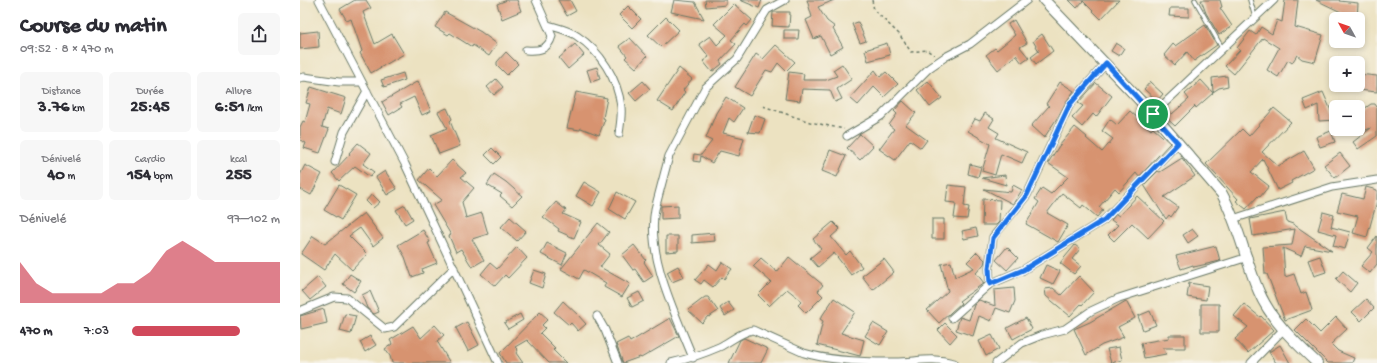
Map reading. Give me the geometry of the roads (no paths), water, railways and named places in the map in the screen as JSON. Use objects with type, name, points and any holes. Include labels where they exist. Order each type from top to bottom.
[{"type":"main road","points":[[1044,0],[1106,63],[1153,114],[1222,194],[1248,257],[1259,291],[1268,309],[1283,330],[1317,363]]},
{"type":"street","points":[[318,0],[405,164],[498,363]]},
{"type":"street","points":[[526,50],[538,51],[545,48],[550,42],[552,36],[536,0]]},
{"type":"street","points":[[847,136],[881,116],[929,68],[943,58],[970,44],[1027,0]]},
{"type":"street","points":[[1153,114],[1274,0]]},
{"type":"street","points":[[693,358],[658,263],[653,217],[669,156],[705,88],[737,59],[767,10],[780,1]]},
{"type":"street","points":[[548,25],[576,35],[599,56],[612,75],[621,107],[619,134]]},
{"type":"street","points":[[990,284],[989,268],[993,238],[1027,195],[1070,104],[1106,63]]},
{"type":"street","points":[[300,78],[304,77],[339,82],[361,82]]},
{"type":"street","points":[[335,162],[344,132],[367,91]]},
{"type":"street","points":[[952,318],[990,284],[1023,270],[1104,220],[1178,143]]},
{"type":"street","points":[[1233,219],[1332,187],[1377,180]]},
{"type":"street","points":[[996,363],[1022,343],[1042,335],[1065,329],[1091,311],[1119,298],[1248,257]]},
{"type":"street","points":[[300,311],[334,297],[347,298],[385,329],[390,329],[431,292],[454,268]]},
{"type":"street","points":[[597,316],[605,330],[618,363]]},
{"type":"street","points":[[671,363],[693,358],[720,346],[747,331],[753,330],[804,354],[853,361],[897,362],[937,359],[954,363]]},
{"type":"street","points":[[1251,363],[1283,330]]},
{"type":"lane","points":[[1195,0],[1223,49]]},
{"type":"lane","points":[[1250,0],[1256,18]]}]
